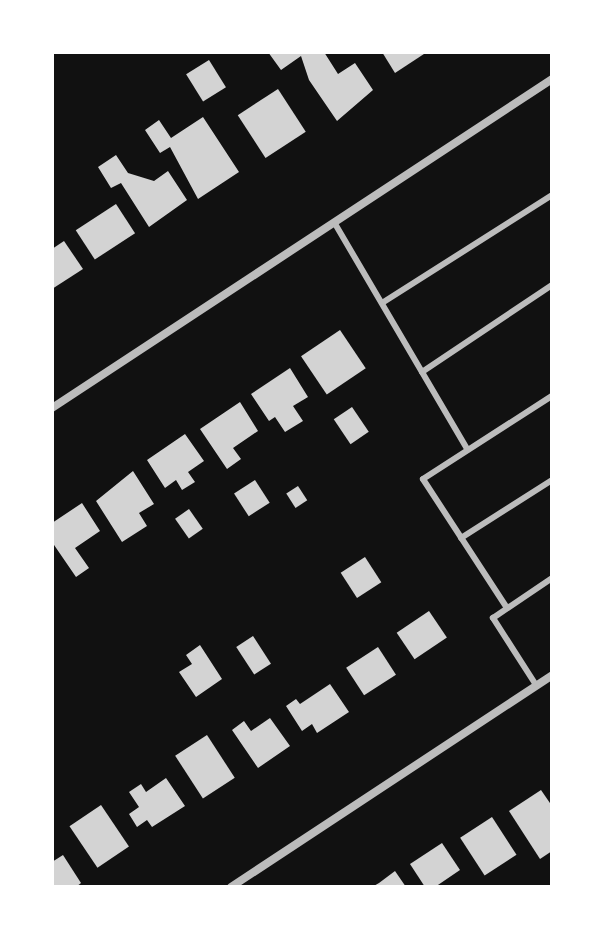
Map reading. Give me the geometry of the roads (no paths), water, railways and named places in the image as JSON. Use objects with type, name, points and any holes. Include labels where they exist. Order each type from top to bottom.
[{"type":"street","points":[[52,408],[552,79]]},
{"type":"street","points":[[231,887],[552,675]]},
{"type":"lane","points":[[382,303],[552,195]]},
{"type":"lane","points":[[334,222],[468,450]]},
{"type":"lane","points":[[422,372],[552,285]]},
{"type":"lane","points":[[507,608],[423,479],[552,396]]},
{"type":"lane","points":[[461,538],[552,480]]},
{"type":"lane","points":[[536,685],[493,618],[552,578]]}]
